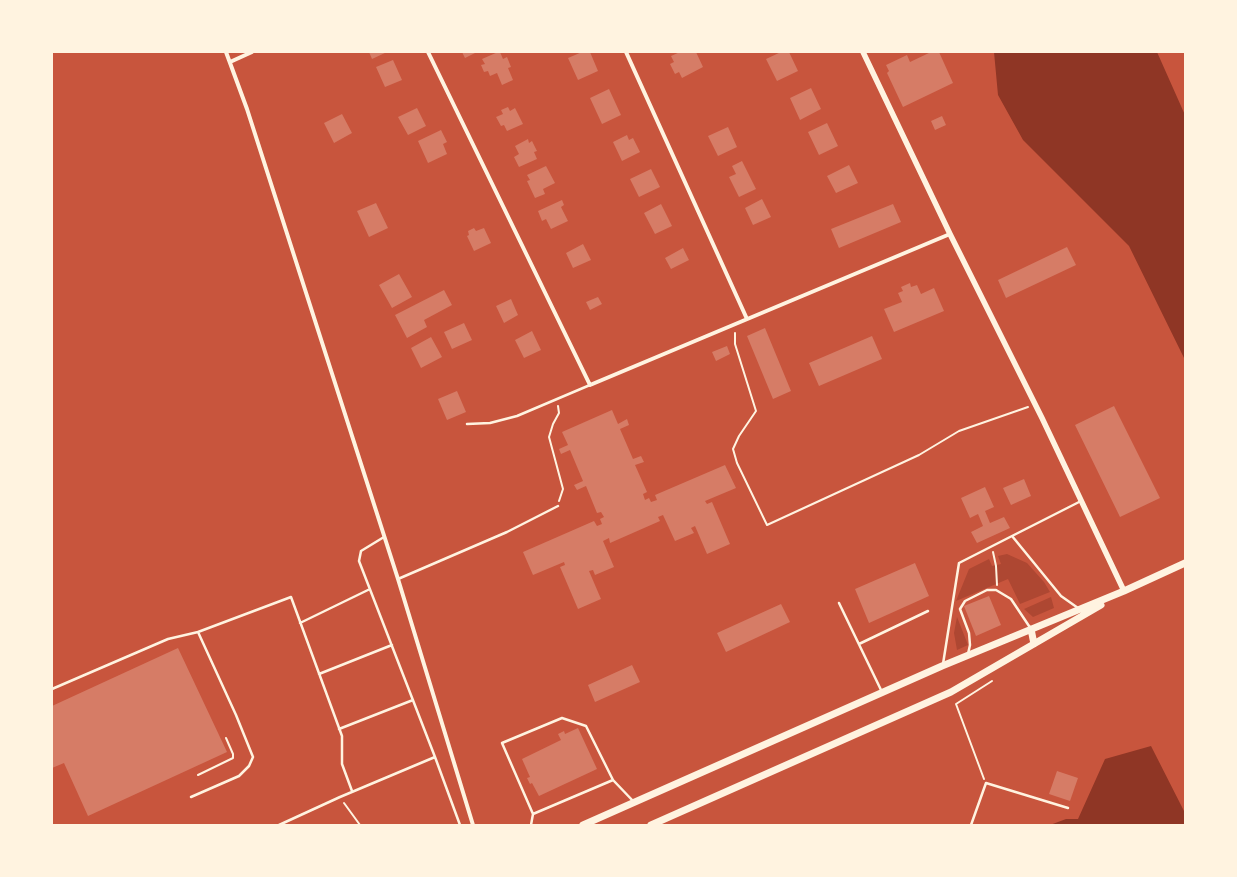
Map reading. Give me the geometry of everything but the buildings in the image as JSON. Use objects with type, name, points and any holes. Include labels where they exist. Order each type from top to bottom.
[{"type":"main road","points":[[583,825],[942,666],[1124,592],[1185,563]]},
{"type":"main road","points":[[651,825],[951,692],[1124,592]]},
{"type":"main road","points":[[1031,629],[1034,644]]},
{"type":"street","points":[[226,52],[247,109],[398,579],[473,825]]},
{"type":"street","points":[[230,62],[252,52]]},
{"type":"street","points":[[428,52],[590,385],[950,234]]},
{"type":"street","points":[[626,52],[747,319]]},
{"type":"street","points":[[863,52],[950,234],[1035,404],[1124,592]]},
{"type":"lane","points":[[467,424],[490,423],[517,416],[590,385]]},
{"type":"lane","points":[[942,666],[959,564],[991,546],[1081,501]]},
{"type":"lane","points":[[398,579],[507,532],[558,506]]},
{"type":"lane","points":[[1012,536],[1061,596],[1080,609]]},
{"type":"lane","points":[[384,537],[361,551],[360,561],[460,825]]},
{"type":"lane","points":[[300,623],[370,589]]},
{"type":"lane","points":[[967,656],[970,645],[969,633],[960,609],[962,604],[987,590],[996,590],[1011,599],[1016,604],[1031,629]]},
{"type":"lane","points":[[52,689],[168,639],[198,632],[291,597],[342,736],[342,764],[352,792]]},
{"type":"lane","points":[[839,603],[882,693]]},
{"type":"lane","points":[[858,644],[928,611]]},
{"type":"lane","points":[[191,797],[239,776],[249,766],[253,757],[236,714],[198,632]]},
{"type":"lane","points":[[319,674],[392,645]]},
{"type":"lane","points":[[339,729],[413,700]]},
{"type":"lane","points":[[531,825],[533,814],[502,743],[562,718],[586,726],[613,780],[634,802]]},
{"type":"lane","points":[[279,825],[340,797],[435,757]]},
{"type":"lane","points":[[533,814],[613,780]]},
{"type":"lane","points":[[971,825],[986,783],[1068,808]]},
{"type":"path","points":[[734,325],[735,344],[756,411],[739,436],[733,448],[737,464],[767,526],[919,455],[959,431],[1035,404]]},
{"type":"path","points":[[556,399],[559,413],[553,424],[549,437],[563,489],[558,506]]},
{"type":"path","points":[[991,546],[996,566],[996,590]]},
{"type":"path","points":[[986,783],[956,704],[992,681]]},
{"type":"path","points":[[198,775],[232,758],[233,754],[226,738]]},
{"type":"path","points":[[340,797],[360,825]]},
{"type":"shaded area","points":[[994,52],[1157,52],[1185,115],[1185,360],[1129,246],[1023,140],[998,95]]},
{"type":"shaded area","points":[[1007,554],[1027,563],[1044,582],[1050,592],[1020,604],[1008,579],[956,601],[969,569],[989,559],[992,566],[1001,564],[998,556]]},
{"type":"shaded area","points":[[1051,597],[1054,608],[1033,617],[1024,609]]},
{"type":"shaded area","points":[[957,617],[968,645],[957,650],[954,633]]},
{"type":"shaded area","points":[[1151,746],[1185,813],[1185,825],[1050,825],[1066,819],[1078,819],[1105,759]]}]
